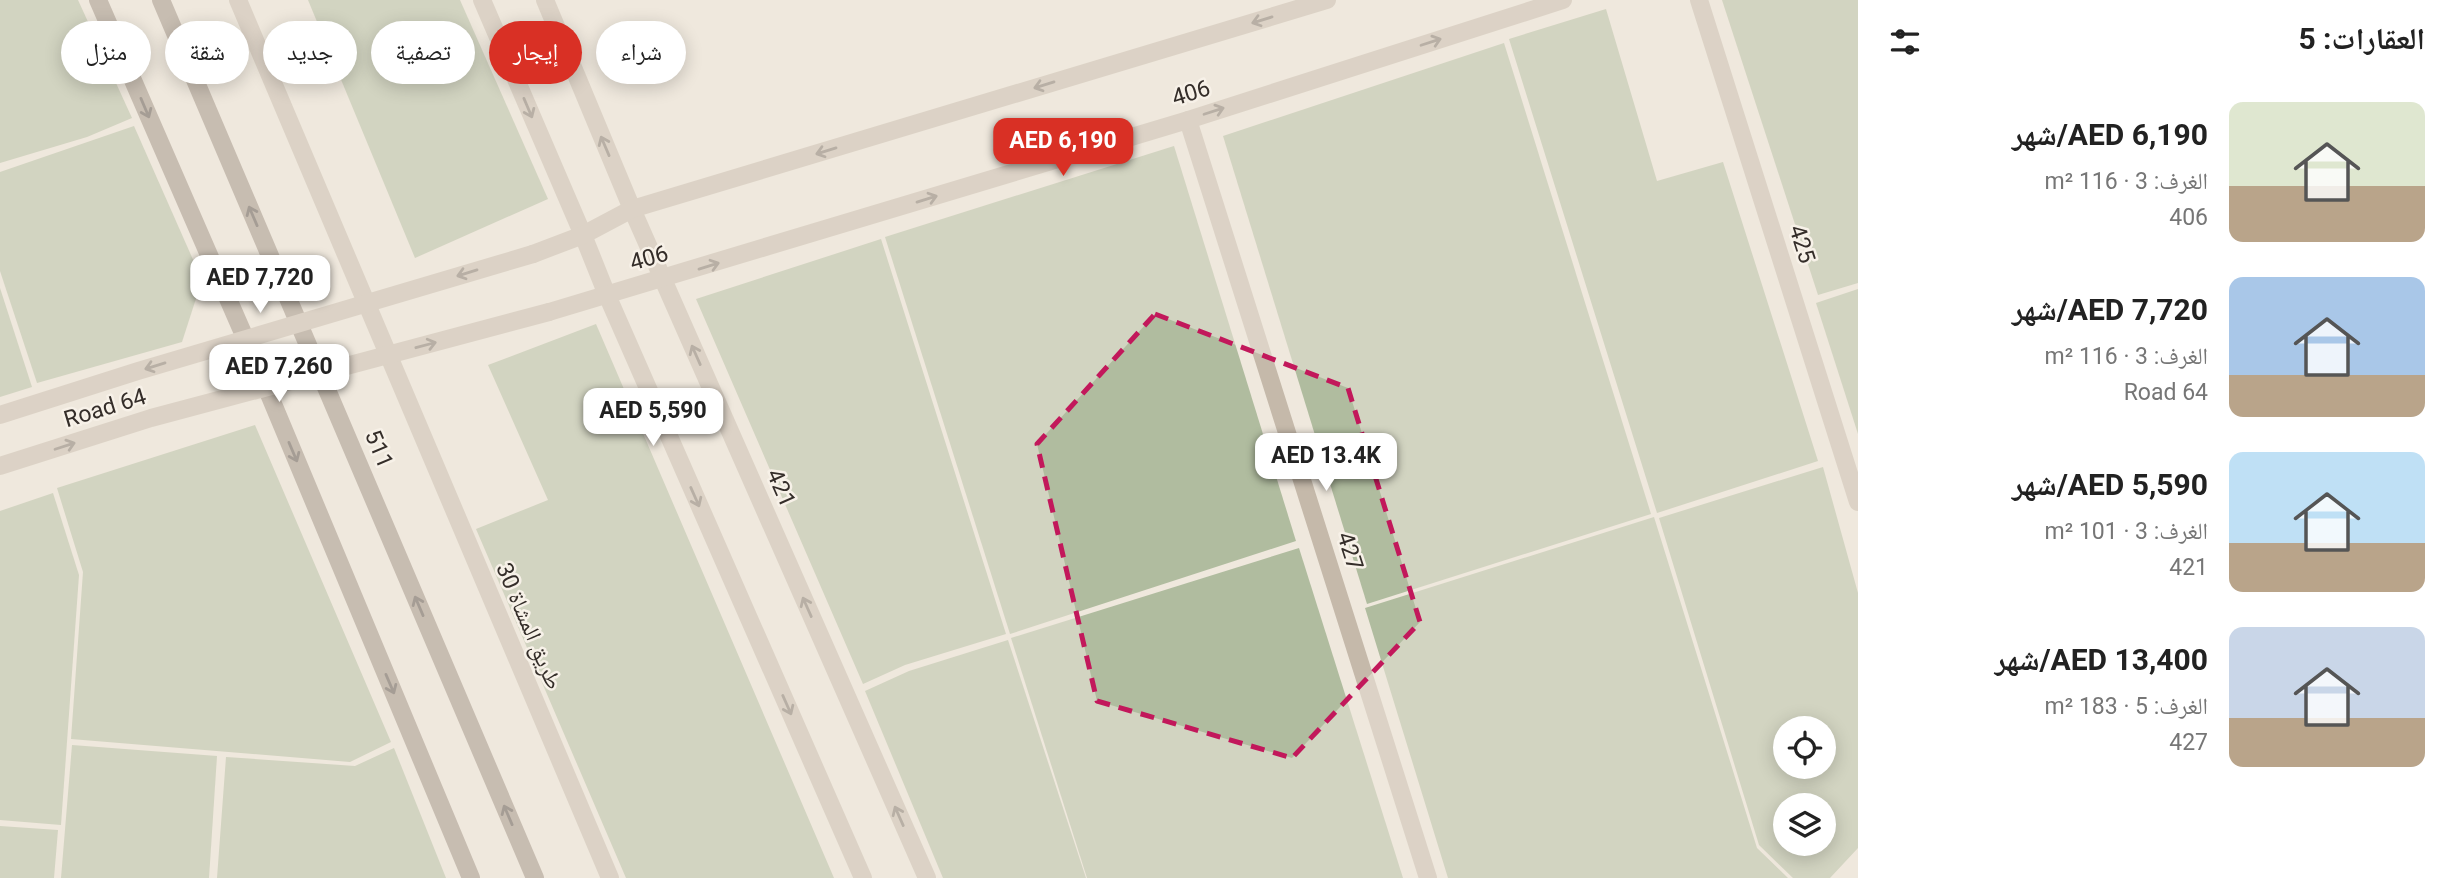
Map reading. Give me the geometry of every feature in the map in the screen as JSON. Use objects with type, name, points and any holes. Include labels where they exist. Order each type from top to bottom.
[{"type":"main road","points":[[99,0],[261,375],[471,878]]},
{"type":"main road","name":"511","points":[[161,0],[535,878]]},
{"type":"street","name":"طريق المشاة 30","points":[[238,0],[610,878]]},
{"type":"street","points":[[482,0],[607,295],[863,878]]},
{"type":"street","name":"421","points":[[545,0],[632,209],[927,878]]},
{"type":"street","name":"406","points":[[533,254],[583,235],[632,209],[1327,0]]},
{"type":"street","name":"406","points":[[550,313],[1188,120],[1563,0]]},
{"type":"street","name":"425","points":[[1699,0],[1858,502]]},
{"type":"street","name":"427","points":[[1188,120],[1428,878]]},
{"type":"street","name":"Road 64","points":[[0,415],[533,254]]},
{"type":"street","name":"Road 64","points":[[0,466],[151,418],[550,313]]},
{"type":"highlighted area","points":[[1155,314],[1348,388],[1420,622],[1292,758],[1097,701],[1037,444]]},
{"type":"green space","points":[[0,0],[78,0],[88,21],[61,21],[61,84],[116,84],[132,118],[87,137],[0,163]]},
{"type":"green space","points":[[308,0],[460,0],[469,21],[371,21],[371,84],[475,84],[475,34],[489,66],[489,84],[497,84],[548,199],[415,258],[343,84],[357,84],[357,21],[317,21]]},
{"type":"green space","points":[[1722,0],[1858,0],[1858,283],[1818,295]]},
{"type":"green space","points":[[1606,9],[1657,181],[1723,162],[1818,461],[1657,513],[1509,39]]},
{"type":"green space","points":[[1504,43],[1651,514],[1367,604],[1223,136]]},
{"type":"green space","points":[[134,126],[202,280],[182,342],[37,383],[0,271],[0,172]]},
{"type":"green space","points":[[1174,146],[1296,541],[1010,634],[885,237]]},
{"type":"green space","points":[[881,239],[1006,634],[905,665],[863,684],[696,299]]},
{"type":"green space","points":[[0,288],[32,387],[0,397]]},
{"type":"green space","points":[[1858,289],[1858,434],[1816,303]]},
{"type":"green space","points":[[596,324],[834,878],[626,878],[476,529],[548,500],[488,365]]},
{"type":"green space","points":[[255,425],[391,742],[350,762],[71,739],[83,572],[57,488]]},
{"type":"green space","points":[[1823,467],[1858,593],[1858,848],[1830,878],[1793,878],[1759,845],[1659,518]]},
{"type":"green space","points":[[53,493],[79,575],[61,825],[0,820],[0,511]]},
{"type":"green space","points":[[1654,517],[1757,848],[1788,878],[1448,878],[1365,608]]},
{"type":"green space","points":[[1299,548],[1403,878],[1087,878],[1011,638]]},
{"type":"green space","points":[[1008,640],[1086,878],[943,878],[865,691],[909,671]]},
{"type":"green space","points":[[72,745],[217,756],[209,878],[61,878]]},
{"type":"green space","points":[[394,748],[446,878],[217,878],[226,757],[355,766]]},
{"type":"green space","points":[[0,826],[58,830],[54,878],[0,878]]}]
